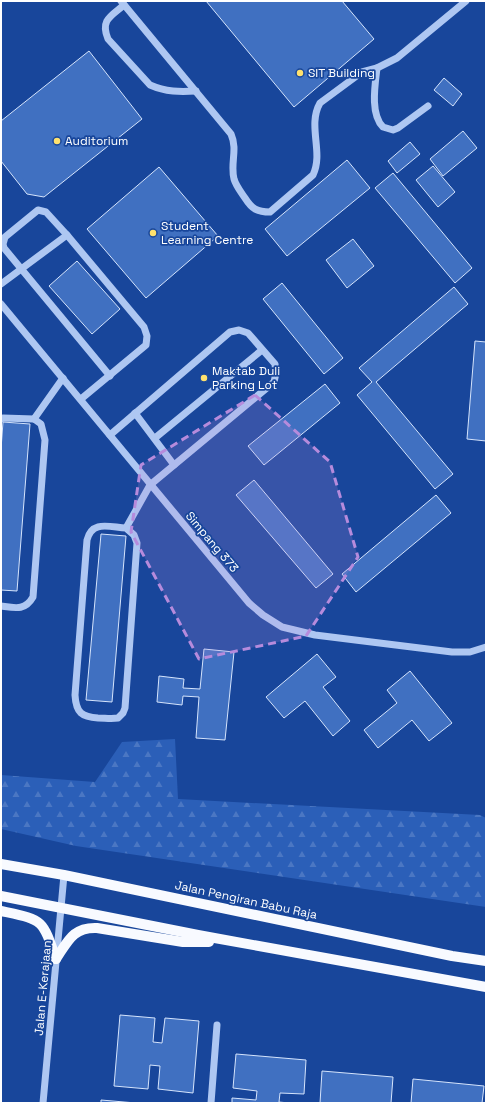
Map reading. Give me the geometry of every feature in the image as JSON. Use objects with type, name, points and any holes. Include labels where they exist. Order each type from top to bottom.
[{"type":"main road","name":"Jalan Pengiran Babu Raja","points":[[1,864],[64,875],[452,956],[486,961]]},
{"type":"main road","points":[[1,896],[233,941],[486,987]]},
{"type":"main road","points":[[1,911],[31,918],[40,923],[47,932],[56,959]]},
{"type":"main road","points":[[56,959],[70,937],[77,932],[89,928],[183,942],[233,941]]},
{"type":"street","points":[[196,91],[173,92],[159,90],[150,86],[108,39],[104,31],[105,25],[122,3],[196,91],[231,134],[235,146],[234,179],[237,187],[250,206],[255,210],[270,212],[313,175],[316,168],[317,149],[314,118],[320,103],[362,72],[377,68],[397,58],[466,1]]},
{"type":"street","points":[[377,68],[375,93],[376,114],[383,128],[393,130],[398,128],[428,106]]},
{"type":"street","points":[[81,399],[110,376],[146,345],[147,336],[144,327],[67,235],[46,212],[40,210],[34,212],[9,233],[4,240],[4,248],[110,376]]},
{"type":"street","points":[[1,284],[67,235]]},
{"type":"street","name":"Simpang 373","points":[[1,304],[249,603],[263,615],[282,626],[315,635],[452,652],[470,652],[486,647]]},
{"type":"street","points":[[110,435],[230,332],[239,330],[248,334],[275,364],[276,373],[274,382],[150,484],[126,528]]},
{"type":"street","points":[[155,438],[262,350]]},
{"type":"street","points":[[34,419],[63,378]]},
{"type":"street","points":[[134,413],[155,438],[174,465]]},
{"type":"street","points":[[1,419],[34,419],[41,424],[45,440],[32,597],[29,604],[22,608],[1,606]]},
{"type":"street","points":[[98,526],[126,528],[134,535],[137,543],[125,708],[123,713],[118,718],[86,717],[78,711],[74,695],[87,540],[91,530],[98,526]]},
{"type":"street","name":"Jalan E-Kerajaan","points":[[43,1103],[64,875]]},
{"type":"street","points":[[211,1103],[217,1025]]},
{"type":"highlighted area","points":[[255,395],[330,462],[358,557],[306,636],[199,659],[131,532],[141,465]]},
{"type":"green space","points":[[175,739],[178,799],[480,815],[486,818],[486,907],[76,846],[1,829],[1,775],[95,782],[122,742]]},
{"type":"building","name":"SIT Building","points":[[206,1],[342,1],[374,39],[294,107]]},
{"type":"building","name":"Auditorium","points":[[89,51],[142,119],[44,197],[27,194],[1,161],[1,121]]},
{"type":"building","points":[[444,78],[462,94],[453,106],[434,90]]},
{"type":"building","points":[[463,131],[477,148],[443,176],[430,159]]},
{"type":"building","points":[[410,142],[420,154],[397,173],[388,161]]},
{"type":"building","points":[[347,160],[370,188],[287,256],[265,229]]},
{"type":"building","points":[[433,166],[455,192],[438,207],[416,180]]},
{"type":"building","name":"Student Learning Centre","points":[[159,167],[218,236],[146,298],[87,229]]},
{"type":"building","points":[[393,173],[472,268],[455,283],[375,188]]},
{"type":"building","points":[[353,239],[374,266],[347,288],[326,260]]},
{"type":"building","points":[[77,261],[120,309],[92,334],[49,286]]},
{"type":"building","points":[[282,283],[343,358],[324,374],[263,299]]},
{"type":"building","points":[[454,287],[468,304],[376,382],[453,474],[435,489],[357,395],[372,382],[359,368]]},
{"type":"building","points":[[475,341],[486,342],[486,441],[467,439]]},
{"type":"building","points":[[325,384],[340,403],[264,465],[248,446]]},
{"type":"building","points":[[3,422],[30,424],[17,591],[1,590],[1,449]]},
{"type":"building","points":[[254,480],[333,574],[316,588],[236,495]]},
{"type":"building","points":[[436,495],[451,513],[356,592],[342,574]]},
{"type":"building","points":[[101,534],[126,536],[112,702],[86,700]]},
{"type":"building","points":[[204,649],[234,652],[225,740],[196,738],[199,697],[183,696],[182,705],[157,702],[159,676],[184,679],[183,688],[200,689]]},
{"type":"building","points":[[317,654],[336,677],[323,687],[350,721],[333,736],[305,701],[284,718],[266,697]]},
{"type":"building","points":[[410,671],[452,723],[429,741],[412,720],[378,748],[364,730],[397,703],[387,690]]},
{"type":"building","points":[[120,1015],[155,1018],[153,1042],[162,1043],[165,1018],[199,1021],[193,1093],[158,1089],[160,1066],[150,1065],[148,1089],[114,1086]]},
{"type":"building","points":[[236,1054],[306,1060],[304,1094],[280,1093],[279,1102],[289,1103],[232,1103],[232,1098],[256,1100],[257,1091],[233,1088]]},
{"type":"building","points":[[322,1071],[393,1077],[391,1103],[320,1103]]},
{"type":"building","points":[[413,1079],[484,1086],[482,1103],[411,1103]]},
{"type":"building","points":[[101,1100],[136,1103],[101,1103]]},
{"type":"place","name":"SIT Building","points":[[300,73]]},
{"type":"place","name":"Auditorium","points":[[57,141]]},
{"type":"place","name":"Student Learning Centre","points":[[153,233]]},
{"type":"place","name":"Maktab Duli Parking Lot","points":[[204,378]]}]
